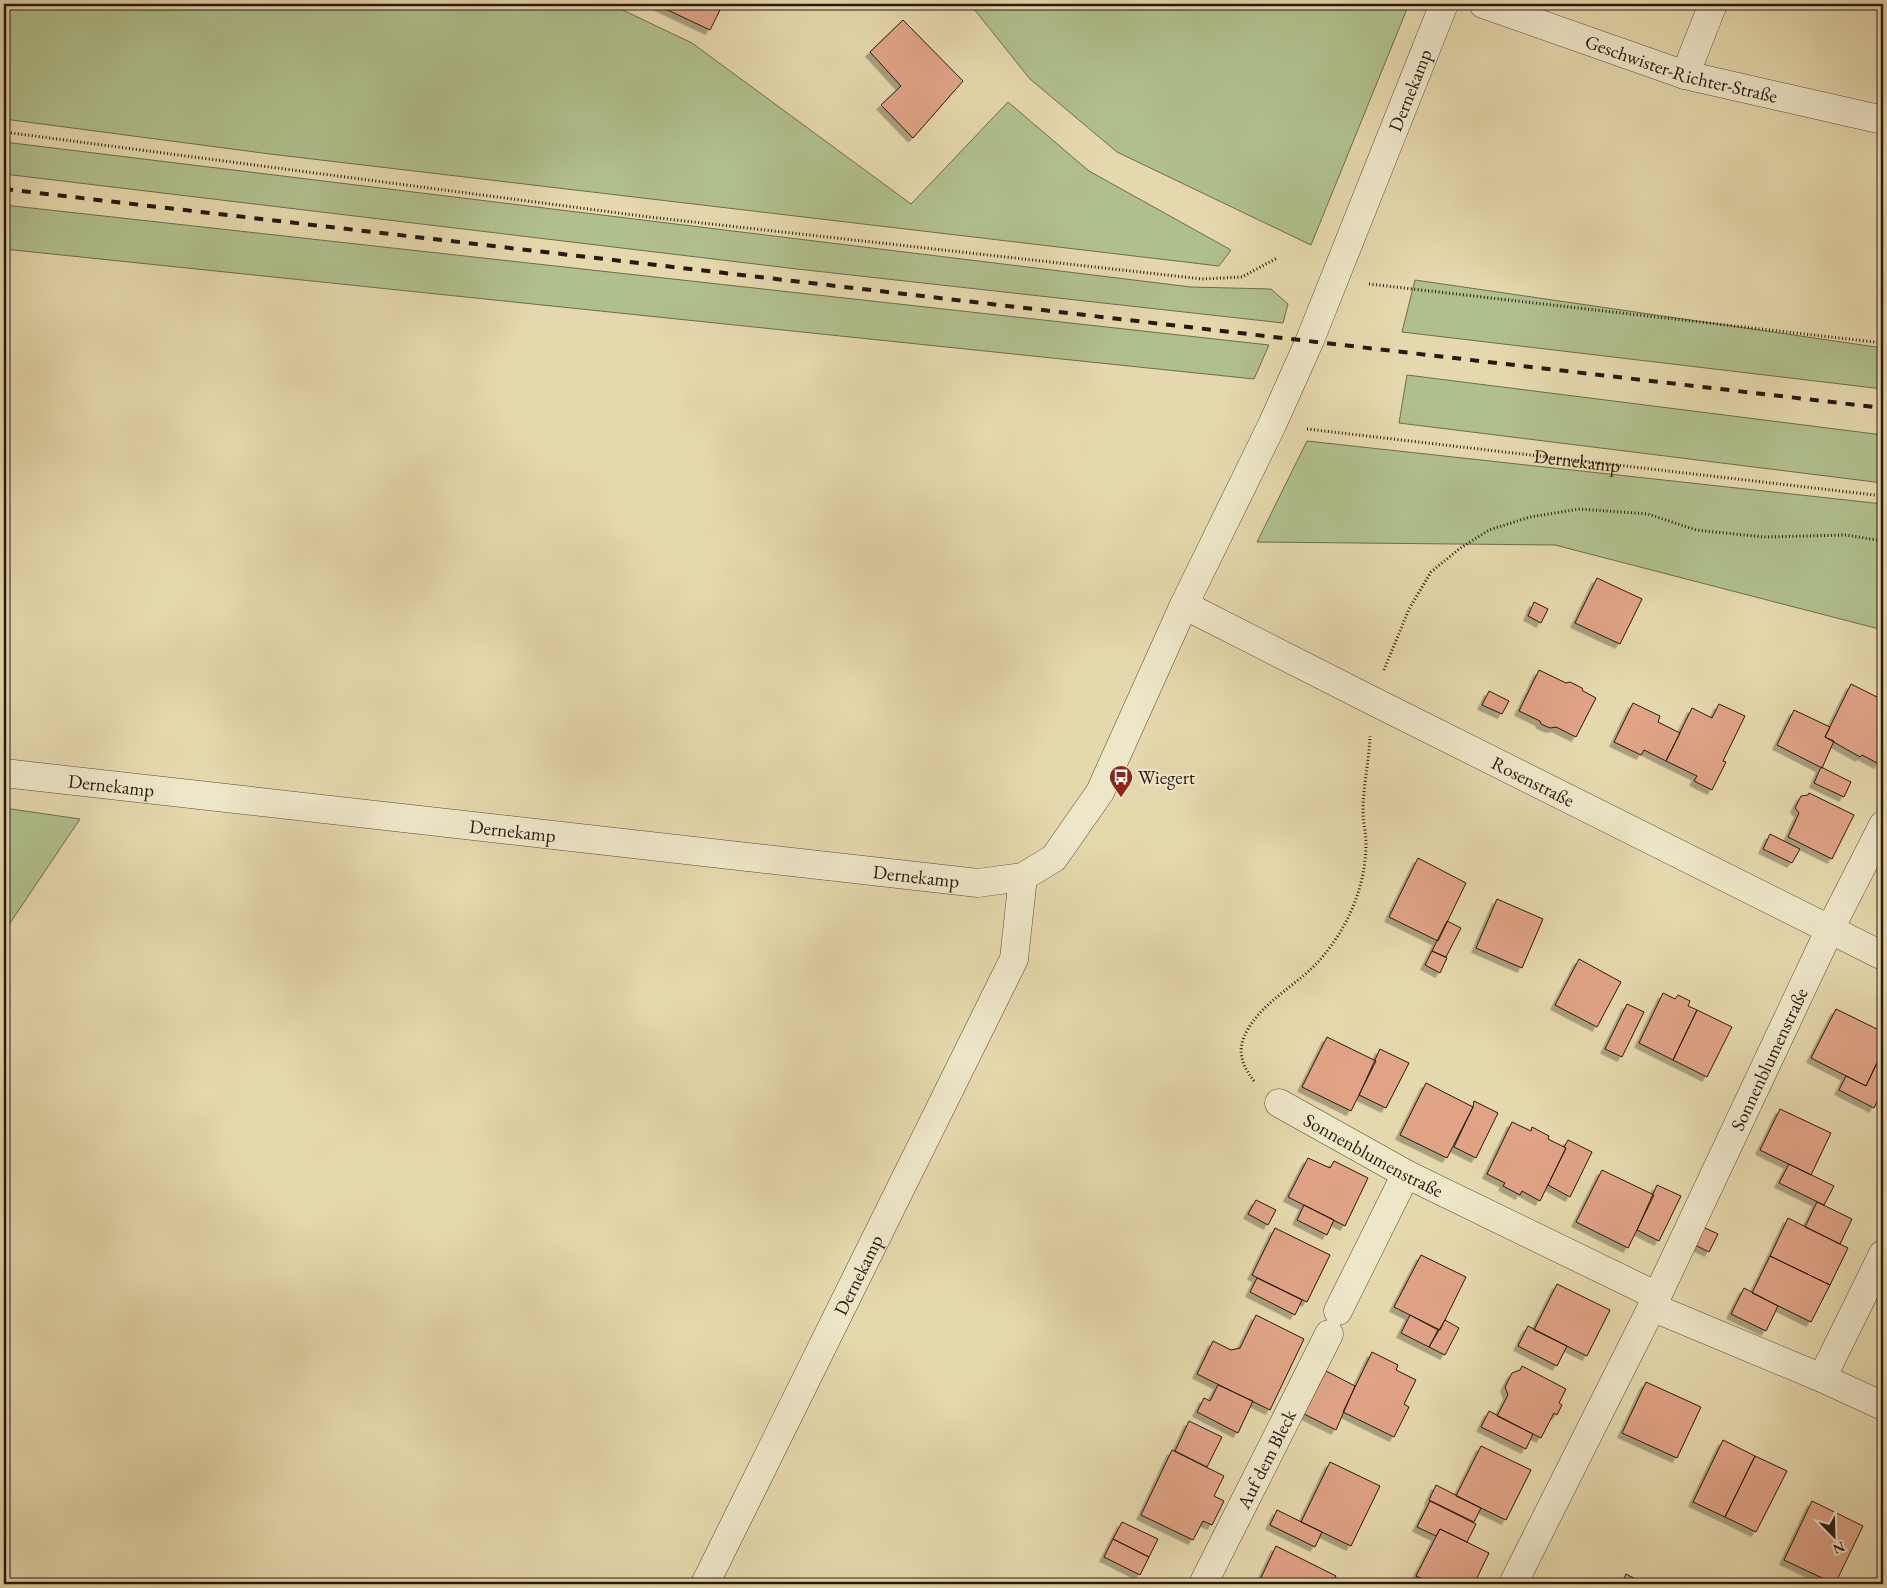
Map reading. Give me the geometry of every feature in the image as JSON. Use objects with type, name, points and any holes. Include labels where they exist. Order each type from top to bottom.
[{"type":"street","name":"Dernekamp","points":[[4,773],[978,883],[1024,878],[1054,858],[1100,792],[1184,605],[1272,425],[1310,340],[1444,4]]},
{"type":"street","name":"Geschwister-Richter-Straße","points":[[1483,4],[1685,75],[1883,120]]},
{"type":"street","points":[[1685,75],[1712,4]]},
{"type":"street","name":"Rosenstraße","points":[[1184,605],[1883,956]]},
{"type":"street","name":"Sonnenblumenstraße","points":[[1513,1584],[1655,1302],[1830,929],[1883,825]]},
{"type":"street","name":"Dernekamp","points":[[705,1584],[1014,959],[1024,878]]},
{"type":"street","name":"Sonnenblumenstraße","points":[[1279,1103],[1406,1174],[1655,1302],[1883,1406]]},
{"type":"street","name":"Auf dem Bleck","points":[[1203,1584],[1334,1323],[1406,1174]]},
{"type":"street","points":[[1822,1378],[1883,1254]]},
{"type":"path","points":[[4,132],[649,216],[1202,279],[1242,276],[1277,258]]},
{"type":"path","points":[[1334,280],[1883,343]]},
{"type":"path","name":"Dernekamp","points":[[1272,425],[1883,496]]},
{"type":"path","points":[[1279,1103],[1259,1087],[1245,1069],[1240,1052],[1247,1030],[1260,1012],[1304,976],[1324,956],[1351,911],[1360,888],[1365,865],[1366,833],[1363,814],[1369,759],[1371,700],[1409,609],[1431,572],[1460,549],[1489,530],[1522,519],[1580,509],[1648,514],[1696,530],[1705,531],[1764,537],[1846,535],[1883,542]]},
{"type":"green space","points":[[4,4],[610,4],[692,43],[911,204],[1008,102],[1089,171],[1231,250],[1219,266],[270,154],[4,119]]},
{"type":"green space","points":[[970,4],[1409,4],[1311,245],[1117,152],[1030,79]]},
{"type":"green space","points":[[4,142],[1191,287],[1271,289],[1288,304],[1283,323],[797,269],[4,174]]},
{"type":"green space","points":[[4,205],[1269,345],[1254,379],[4,249]]},
{"type":"green space","points":[[1415,280],[1883,348],[1883,389],[1402,332]]},
{"type":"green space","points":[[1407,375],[1883,435],[1883,483],[1399,423]]},
{"type":"green space","points":[[1307,441],[1883,504],[1883,630],[1555,545],[1257,542]]},
{"type":"green space","points":[[4,808],[80,819],[4,932]]},
{"type":"building","points":[[655,4],[723,4],[710,30]]},
{"type":"building","points":[[903,20],[963,81],[913,138],[881,105],[901,86],[870,52]]},
{"type":"building","points":[[1597,578],[1642,599],[1620,644],[1575,623]]},
{"type":"building","points":[[1534,602],[1548,609],[1541,623],[1528,616]]},
{"type":"building","points":[[1539,670],[1566,683],[1570,682],[1596,698],[1576,737],[1556,727],[1550,728],[1541,724],[1540,721],[1519,711]]},
{"type":"building","points":[[1851,684],[1883,700],[1883,755],[1879,764],[1862,755],[1860,757],[1825,737]]},
{"type":"building","points":[[1489,691],[1509,701],[1502,714],[1482,705]]},
{"type":"building","points":[[1633,703],[1660,716],[1658,722],[1680,733],[1666,761],[1644,750],[1641,755],[1614,742]]},
{"type":"building","points":[[1719,704],[1745,716],[1723,761],[1726,762],[1712,790],[1694,781],[1697,776],[1666,761],[1692,708],[1712,718]]},
{"type":"building","points":[[1794,710],[1830,727],[1825,737],[1834,741],[1822,768],[1777,745]]},
{"type":"building","points":[[1821,767],[1851,782],[1844,797],[1814,783]]},
{"type":"building","points":[[1809,793],[1854,815],[1832,859],[1788,837],[1799,813],[1795,808],[1801,796],[1808,795]]},
{"type":"building","points":[[1770,834],[1800,849],[1792,863],[1763,849]]},
{"type":"building","points":[[1418,858],[1466,883],[1438,941],[1389,917]]},
{"type":"building","points":[[1497,899],[1543,919],[1522,968],[1476,948]]},
{"type":"building","points":[[1447,921],[1461,928],[1446,957],[1432,951]]},
{"type":"building","points":[[1432,951],[1447,958],[1440,973],[1425,965]]},
{"type":"building","points":[[1579,959],[1621,982],[1597,1027],[1555,1005]]},
{"type":"building","points":[[1663,993],[1675,999],[1678,995],[1690,1001],[1688,1006],[1697,1010],[1673,1060],[1639,1043]]},
{"type":"building","points":[[1627,1004],[1644,1012],[1622,1057],[1605,1049]]},
{"type":"building","points":[[1836,1009],[1883,1032],[1883,1050],[1866,1086],[1811,1058]]},
{"type":"building","points":[[1697,1010],[1732,1027],[1707,1077],[1673,1060]]},
{"type":"building","points":[[1327,1037],[1376,1061],[1351,1111],[1302,1087]]},
{"type":"building","points":[[1380,1049],[1409,1063],[1386,1108],[1359,1095]]},
{"type":"building","points":[[1876,1065],[1883,1068],[1883,1089],[1874,1108],[1839,1090],[1846,1076],[1866,1086]]},
{"type":"building","points":[[1426,1083],[1473,1107],[1447,1158],[1400,1135]]},
{"type":"building","points":[[1474,1101],[1498,1113],[1476,1158],[1454,1147]]},
{"type":"building","points":[[1780,1109],[1831,1133],[1811,1175],[1760,1150]]},
{"type":"building","points":[[1512,1122],[1531,1131],[1532,1127],[1549,1136],[1548,1139],[1566,1148],[1540,1201],[1522,1191],[1520,1195],[1503,1186],[1505,1183],[1487,1174]]},
{"type":"building","points":[[1568,1140],[1592,1152],[1570,1197],[1548,1185]]},
{"type":"building","points":[[1308,1158],[1330,1168],[1334,1161],[1368,1178],[1345,1226],[1288,1197]]},
{"type":"building","points":[[1789,1164],[1834,1186],[1824,1205],[1779,1183]]},
{"type":"building","points":[[1602,1170],[1654,1195],[1628,1248],[1576,1222]]},
{"type":"building","points":[[1657,1185],[1681,1196],[1659,1241],[1637,1230]]},
{"type":"building","points":[[1256,1200],[1276,1210],[1268,1225],[1248,1214]]},
{"type":"building","points":[[1817,1202],[1852,1219],[1840,1244],[1805,1227]]},
{"type":"building","points":[[1304,1205],[1334,1220],[1327,1235],[1297,1220]]},
{"type":"building","points":[[1788,1218],[1848,1248],[1830,1285],[1770,1256]]},
{"type":"building","points":[[1703,1227],[1718,1234],[1709,1252],[1695,1245]]},
{"type":"building","points":[[1275,1228],[1330,1255],[1307,1302],[1252,1275]]},
{"type":"building","points":[[1421,1255],[1466,1277],[1440,1330],[1394,1307]]},
{"type":"building","points":[[1770,1256],[1830,1285],[1811,1322],[1752,1293]]},
{"type":"building","points":[[1257,1278],[1302,1300],[1295,1315],[1250,1292]]},
{"type":"building","points":[[1557,1284],[1610,1310],[1587,1356],[1534,1330]]},
{"type":"building","points":[[1744,1288],[1778,1306],[1766,1331],[1731,1314]]},
{"type":"building","points":[[1256,1315],[1304,1339],[1270,1410],[1197,1374],[1213,1341],[1231,1350],[1240,1348]]},
{"type":"building","points":[[1410,1315],[1438,1330],[1429,1347],[1401,1333]]},
{"type":"building","points":[[1445,1320],[1459,1328],[1445,1355],[1429,1347]]},
{"type":"building","points":[[1528,1326],[1567,1346],[1557,1366],[1518,1346]]},
{"type":"building","points":[[1372,1352],[1398,1365],[1396,1370],[1416,1380],[1404,1404],[1409,1407],[1394,1437],[1343,1412]]},
{"type":"building","points":[[1522,1366],[1566,1389],[1559,1403],[1562,1405],[1557,1415],[1554,1413],[1541,1438],[1497,1416],[1508,1395],[1505,1387],[1512,1373],[1520,1370]]},
{"type":"building","points":[[1326,1371],[1355,1386],[1336,1430],[1304,1414]]},
{"type":"building","points":[[1646,1382],[1701,1407],[1677,1458],[1622,1433]]},
{"type":"building","points":[[1218,1385],[1253,1401],[1238,1433],[1197,1412],[1204,1398],[1210,1401]]},
{"type":"building","points":[[1489,1411],[1533,1434],[1526,1449],[1481,1427]]},
{"type":"building","points":[[1189,1421],[1222,1437],[1207,1467],[1175,1451]]},
{"type":"building","points":[[1723,1440],[1755,1456],[1725,1517],[1693,1502]]},
{"type":"building","points":[[1481,1446],[1531,1470],[1506,1520],[1456,1496]]},
{"type":"building","points":[[1172,1450],[1224,1476],[1214,1496],[1224,1501],[1212,1525],[1203,1521],[1193,1540],[1141,1515]]},
{"type":"building","points":[[1755,1456],[1787,1471],[1756,1532],[1725,1517]]},
{"type":"building","points":[[1330,1462],[1380,1486],[1351,1546],[1301,1522]]},
{"type":"building","points":[[1436,1485],[1481,1508],[1474,1522],[1429,1500]]},
{"type":"building","points":[[1430,1501],[1476,1524],[1467,1542],[1440,1529],[1436,1536],[1417,1527]]},
{"type":"building","points":[[1812,1501],[1863,1526],[1835,1584],[1784,1560]]},
{"type":"building","points":[[1277,1510],[1322,1532],[1315,1547],[1270,1525]]},
{"type":"building","points":[[1122,1522],[1158,1539],[1149,1557],[1113,1539]]},
{"type":"building","points":[[1440,1529],[1489,1553],[1474,1584],[1434,1584],[1416,1576]]},
{"type":"building","points":[[1113,1539],[1149,1557],[1140,1575],[1104,1557]]},
{"type":"building","points":[[1276,1546],[1336,1576],[1332,1584],[1258,1584]]},
{"type":"building","points":[[1626,1574],[1645,1584],[1621,1584]]},
{"type":"railway","points":[[4,189],[1883,408]]},
{"type":"place","name":"Wiegert","points":[[1121,798]]}]
